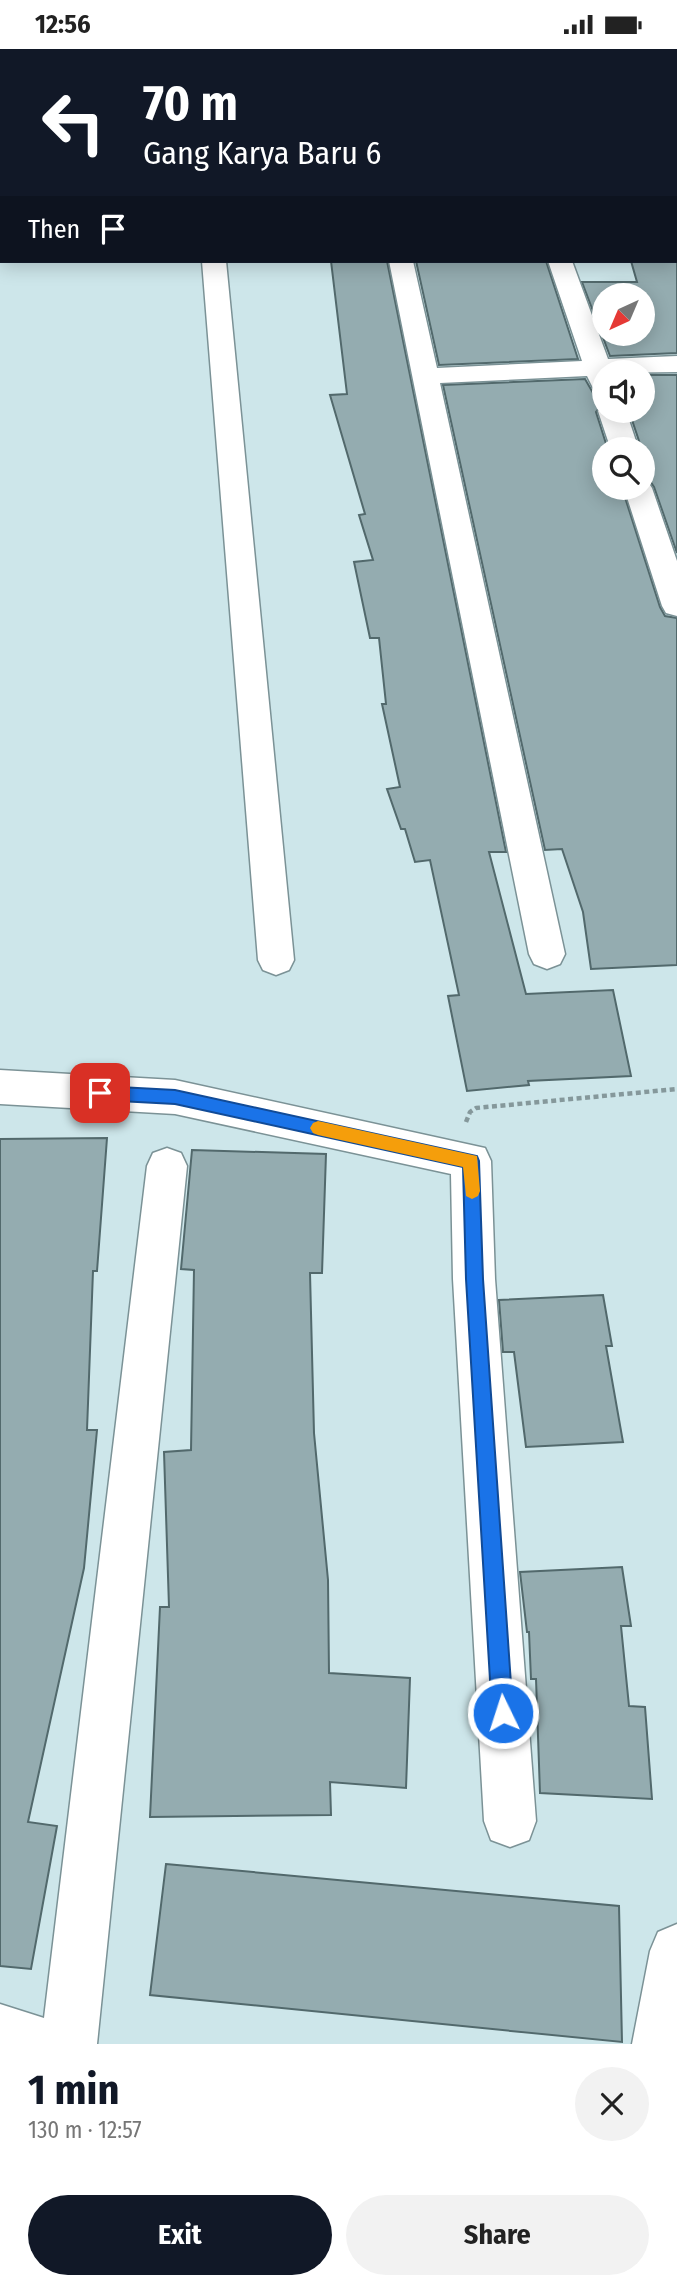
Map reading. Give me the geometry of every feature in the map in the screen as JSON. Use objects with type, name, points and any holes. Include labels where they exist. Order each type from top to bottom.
[{"type":"street","points":[[214,263],[276,960]]},
{"type":"street","points":[[401,263],[547,954]]},
{"type":"street","points":[[562,263],[595,360]]},
{"type":"street","points":[[655,368],[677,365]]},
{"type":"street","points":[[426,376],[592,377]]},
{"type":"street","points":[[642,500],[677,606]]},
{"type":"street","points":[[0,1087],[175,1097],[471,1161],[474,1279],[510,1821]]},
{"type":"street","points":[[69,2044],[167,1166]]},
{"type":"street","points":[[660,2044],[677,1951]]},
{"type":"street","points":[[0,2032],[39,2044]]},
{"type":"path","points":[[471,1161],[466,1122],[470,1112],[476,1108],[677,1089]]},
{"type":"building","points":[[331,263],[387,263],[506,852],[489,852],[526,994],[613,990],[631,1076],[528,1081],[529,1085],[467,1091],[448,996],[459,995],[430,860],[415,862],[405,829],[401,829],[387,789],[400,787],[382,704],[386,704],[379,638],[370,638],[354,562],[373,560],[359,515],[365,514],[330,395],[347,394]]},
{"type":"building","points":[[416,263],[547,263],[578,359],[439,365]]},
{"type":"building","points":[[632,263],[677,263],[677,353],[610,356],[607,347],[655,346],[655,283],[592,283],[592,308],[582,282],[637,282]]},
{"type":"building","points":[[655,375],[677,375],[677,553],[655,490],[655,437],[638,437],[633,423],[655,423]]},
{"type":"building","points":[[585,379],[592,391],[592,423],[599,423],[604,437],[592,437],[592,500],[626,500],[660,607],[665,616],[677,618],[677,965],[591,969],[583,912],[562,849],[545,850],[443,385]]},
{"type":"building","points":[[107,1138],[97,1271],[93,1271],[87,1430],[97,1430],[84,1568],[28,1822],[57,1826],[31,1969],[0,1966],[0,1139]]},
{"type":"building","points":[[192,1150],[326,1154],[322,1273],[310,1273],[314,1433],[328,1580],[329,1673],[410,1678],[406,1788],[330,1782],[331,1815],[150,1817],[160,1607],[169,1607],[164,1452],[191,1450],[194,1270],[181,1269]]},
{"type":"building","points":[[603,1295],[612,1346],[606,1346],[623,1442],[526,1447],[514,1352],[503,1352],[499,1300]]},
{"type":"building","points":[[622,1567],[631,1626],[621,1626],[629,1706],[645,1707],[652,1799],[540,1793],[536,1679],[531,1679],[529,1632],[520,1572]]},
{"type":"building","points":[[166,1864],[619,1906],[622,2042],[150,1995]]},
{"type":"slow traffic","points":[[318,1128],[471,1161],[472,1191]]},
{"type":"route","points":[[100,1093],[175,1097],[471,1161],[474,1279],[503,1713]]}]
